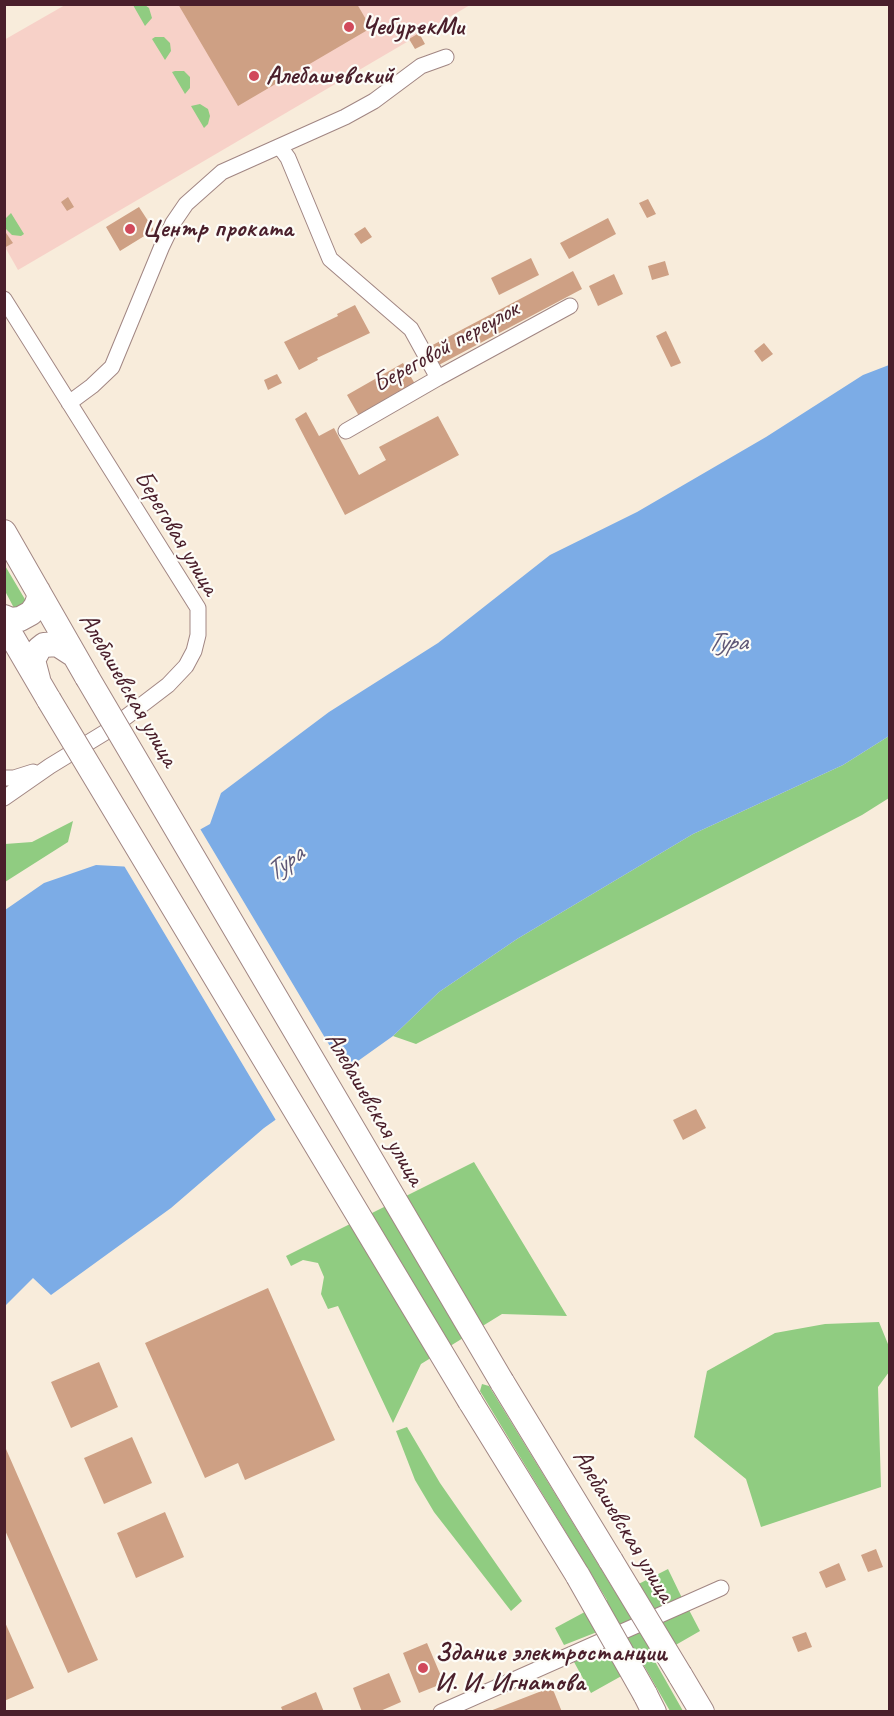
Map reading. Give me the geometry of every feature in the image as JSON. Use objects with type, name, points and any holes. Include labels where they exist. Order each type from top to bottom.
[{"type":"main road","name":"Алебашевская улица","points":[[4,532],[502,1382],[612,1560],[702,1712]]},
{"type":"main road","points":[[4,617],[12,620],[20,619],[31,613],[39,598],[38,591]]},
{"type":"main road","points":[[4,623],[470,1401],[578,1576],[649,1703]]},
{"type":"main road","points":[[44,690],[33,660],[39,649],[44,645],[57,644],[74,654]]},
{"type":"street","points":[[69,404],[93,386],[112,367],[162,246],[173,223],[186,204],[222,172],[345,117],[374,101],[421,66],[446,57]]},
{"type":"street","points":[[280,147],[288,158],[330,259],[411,329],[438,378]]},
{"type":"street","name":"Береговая улица","points":[[4,299],[198,608],[198,635],[194,651],[186,666],[168,685],[109,730],[50,766],[4,798]]},
{"type":"street","name":"Береговой переулок","points":[[346,431],[570,306]]},
{"type":"street","points":[[4,778],[14,778],[50,766]]},
{"type":"street","points":[[441,1712],[721,1588]]},
{"type":"shaded area","points":[[65,5],[470,5],[18,270],[5,247],[4,40]]},
{"type":"green space","points":[[133,5],[145,5],[149,8],[152,18],[145,26]]},
{"type":"green space","points":[[164,37],[170,43],[171,51],[165,60],[152,39]]},
{"type":"green space","points":[[184,71],[190,77],[190,88],[185,94],[172,72]]},
{"type":"green space","points":[[200,104],[208,109],[210,116],[204,128],[191,106]]},
{"type":"green space","points":[[11,213],[24,234],[21,236],[12,235],[6,229],[5,219]]},
{"type":"green space","points":[[4,564],[26,604],[14,608],[5,591]]},
{"type":"green space","points":[[889,736],[889,798],[862,815],[416,1044],[393,1036],[439,992],[517,939],[693,834],[843,765]]},
{"type":"green space","points":[[73,821],[68,842],[5,882],[5,844],[32,842]]},
{"type":"green space","points":[[474,1162],[567,1316],[502,1314],[421,1364],[393,1423],[338,1306],[328,1309],[321,1294],[324,1277],[318,1263],[303,1260],[291,1266],[286,1256]]},
{"type":"green space","points":[[879,1322],[890,1349],[889,1372],[878,1387],[881,1487],[761,1527],[746,1479],[694,1437],[707,1371],[775,1333],[825,1324]]},
{"type":"green space","points":[[482,1384],[489,1386],[617,1595],[668,1569],[682,1598],[631,1619],[639,1633],[689,1610],[700,1631],[653,1658],[683,1711],[670,1711],[643,1664],[591,1693],[574,1662],[628,1637],[620,1623],[564,1645],[555,1628],[607,1600],[480,1391]]},
{"type":"green space","points":[[407,1427],[440,1483],[522,1601],[511,1611],[434,1512],[415,1480],[396,1431]]},
{"type":"water","name":"Тура","points":[[889,365],[889,736],[843,765],[693,834],[517,939],[439,992],[393,1036],[264,1128],[171,1208],[51,1295],[33,1278],[5,1306],[5,910],[44,883],[96,865],[133,867],[210,824],[221,793],[329,712],[438,643],[550,555],[637,512],[766,437],[863,375]]},
{"type":"pier","points":[[199,827],[346,1073],[277,1122],[123,864],[132,864]]},
{"type":"building","name":"Алебашевский","points":[[178,4],[357,4],[371,28],[238,106]]},
{"type":"building","points":[[419,33],[425,44],[415,49],[409,39]]},
{"type":"building","points":[[68,197],[74,207],[67,211],[61,202]]},
{"type":"building","points":[[648,199],[656,214],[647,218],[639,203]]},
{"type":"building","points":[[139,207],[154,230],[120,251],[106,227]]},
{"type":"building","points":[[608,218],[616,234],[569,259],[560,243]]},
{"type":"building","points":[[365,227],[372,237],[361,244],[354,234]]},
{"type":"building","points":[[4,230],[13,243],[4,248]]},
{"type":"building","points":[[531,258],[539,275],[499,295],[491,278]]},
{"type":"building","points":[[665,261],[669,275],[652,280],[648,266]]},
{"type":"building","points":[[573,271],[582,289],[437,366],[427,348]]},
{"type":"building","points":[[614,274],[623,294],[598,306],[589,286]]},
{"type":"building","points":[[355,305],[370,333],[317,358],[318,360],[299,370],[284,342],[338,316],[337,314]]},
{"type":"building","points":[[666,331],[681,363],[671,367],[656,336]]},
{"type":"building","points":[[764,343],[773,354],[762,362],[754,351]]},
{"type":"building","points":[[403,363],[415,384],[359,416],[347,395]]},
{"type":"building","points":[[277,374],[282,383],[268,390],[264,380]]},
{"type":"building","points":[[306,412],[319,436],[334,428],[359,475],[386,460],[379,447],[438,416],[459,455],[345,515],[295,419]]},
{"type":"building","points":[[696,1109],[706,1128],[683,1140],[673,1120]]},
{"type":"building","points":[[268,1288],[335,1440],[245,1480],[238,1463],[205,1478],[145,1343]]},
{"type":"building","points":[[99,1362],[118,1407],[71,1428],[51,1382]]},
{"type":"building","points":[[132,1437],[152,1483],[104,1504],[84,1458]]},
{"type":"building","points":[[4,1449],[6,1449],[98,1660],[68,1673],[4,1528]]},
{"type":"building","points":[[165,1512],[184,1557],[136,1578],[117,1533]]},
{"type":"building","points":[[876,1549],[883,1567],[868,1572],[861,1555]]},
{"type":"building","points":[[839,1563],[846,1580],[826,1588],[819,1572]]},
{"type":"building","points":[[4,1620],[34,1688],[4,1701]]},
{"type":"building","points":[[806,1632],[812,1647],[798,1652],[792,1637]]},
{"type":"building","name":"Здание электростанции И. И. Игнатова","points":[[427,1643],[444,1683],[419,1693],[403,1653]]},
{"type":"building","points":[[389,1673],[401,1702],[378,1712],[362,1712],[353,1688]]},
{"type":"building","points":[[552,1687],[562,1712],[490,1712],[490,1711]]},
{"type":"building","points":[[316,1692],[324,1712],[283,1712],[281,1707]]},
{"type":"place","name":"ЧебурекМи","points":[[349,27]]},
{"type":"place","name":"Алебашевский","points":[[254,76]]},
{"type":"place","name":"Центр проката","points":[[130,229]]},
{"type":"place","name":"Здание электростанции И. И. Игнатова","points":[[423,1668]]}]
